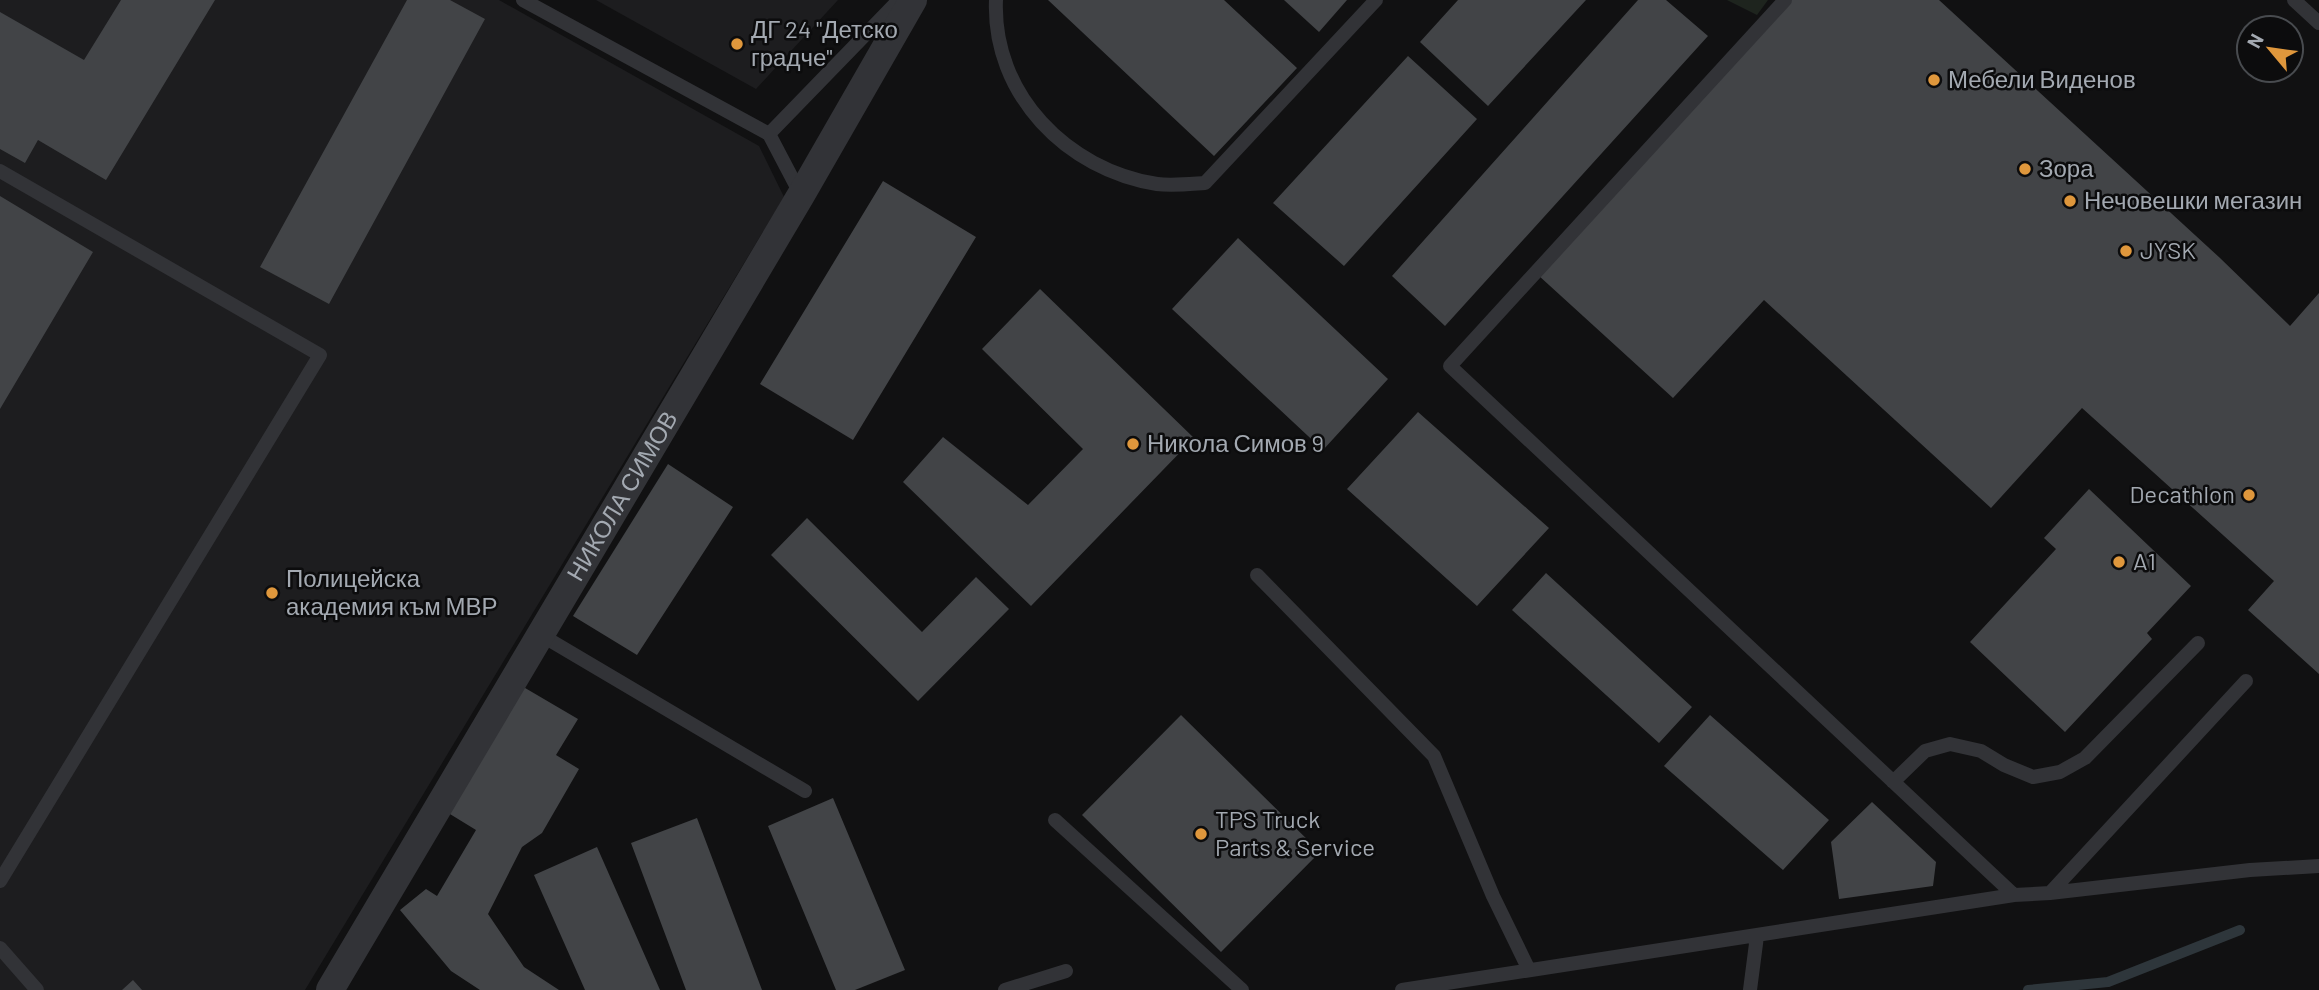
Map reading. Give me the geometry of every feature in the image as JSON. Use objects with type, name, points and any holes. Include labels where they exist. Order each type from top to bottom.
[{"type":"street","name":"НИКОЛА СИМОВ","points":[[330,990],[801,195],[913,0]]},
{"type":"lane","points":[[523,0],[769,134],[801,195]]},
{"type":"lane","points":[[769,134],[899,0]]},
{"type":"lane","points":[[996,0],[995,17],[1004,60],[1023,99],[1056,139],[1099,167],[1158,184],[1205,183],[1376,0]]},
{"type":"lane","points":[[1785,0],[1450,366],[2014,895]]},
{"type":"lane","points":[[2294,0],[2319,23]]},
{"type":"lane","points":[[0,172],[320,355],[0,881]]},
{"type":"lane","points":[[1257,575],[1434,756],[1493,896],[1529,970]]},
{"type":"lane","points":[[541,635],[805,791]]},
{"type":"lane","points":[[1894,782],[1925,751],[1950,744],[1981,751],[2004,765],[2033,777],[2060,772],[2085,758],[2198,643]]},
{"type":"lane","points":[[2050,893],[2246,681]]},
{"type":"lane","points":[[1055,820],[1242,990]]},
{"type":"lane","points":[[1402,990],[2014,895],[2250,870],[2319,866]]},
{"type":"lane","points":[[1750,990],[1757,936]]},
{"type":"lane","points":[[0,948],[37,990]]},
{"type":"lane","points":[[1005,990],[1066,971]]},
{"type":"shaded area","name":"Полицейска академия към МВР","points":[[0,0],[499,0],[759,146],[784,197],[305,990],[0,990]]},
{"type":"shaded area","name":"ДГ 24 \"Детско градче\"","points":[[596,0],[838,0],[756,89]]},
{"type":"shaded area","points":[[1727,0],[1768,0],[1757,15]]},
{"type":"building","points":[[121,0],[215,0],[106,180],[38,140],[25,163],[0,149],[0,12],[84,60]]},
{"type":"building","points":[[407,0],[450,0],[485,19],[329,304],[260,267]]},
{"type":"building","points":[[1048,0],[1224,0],[1297,68],[1214,156]]},
{"type":"building","points":[[1284,0],[1347,0],[1319,32]]},
{"type":"building","points":[[1458,0],[1586,0],[1488,106],[1420,42]]},
{"type":"building","points":[[1638,0],[1666,0],[1708,36],[1445,326],[1392,276]]},
{"type":"building","points":[[1789,0],[1939,0],[2220,258],[2290,326],[2319,293],[2319,674],[2248,610],[2274,581],[2082,408],[1991,508],[1764,300],[1673,398],[1538,275]]},
{"type":"building","points":[[1408,56],[1477,119],[1344,266],[1273,203]]},
{"type":"building","points":[[883,181],[976,237],[853,440],[760,384]]},
{"type":"building","points":[[0,196],[93,252],[0,409]]},
{"type":"building","points":[[1238,238],[1388,379],[1323,450],[1172,309]]},
{"type":"building","name":"Никола Симов 9","points":[[1040,289],[1194,438],[1031,606],[903,482],[943,437],[1028,505],[1083,449],[982,349]]},
{"type":"building","points":[[1418,412],[1549,528],[1477,606],[1347,489]]},
{"type":"building","points":[[668,464],[733,507],[637,655],[573,616]]},
{"type":"building","points":[[2089,489],[2191,586],[2147,633],[2152,639],[2065,732],[1970,642],[2056,549],[2044,538]]},
{"type":"building","points":[[807,518],[922,632],[976,577],[1009,609],[918,701],[771,555]]},
{"type":"building","points":[[1546,573],[1692,707],[1659,743],[1512,610]]},
{"type":"building","points":[[520,685],[578,719],[556,755],[579,769],[542,833],[522,847],[488,914],[524,967],[559,990],[480,990],[451,971],[400,910],[426,889],[437,896],[476,830],[445,811]]},
{"type":"building","name":"TPS Truck Parts & Service","points":[[1181,715],[1320,852],[1221,952],[1082,815]]},
{"type":"building","points":[[1710,715],[1829,820],[1783,870],[1664,766]]},
{"type":"building","points":[[833,798],[905,970],[855,990],[836,990],[768,826]]},
{"type":"building","points":[[1872,802],[1936,862],[1933,886],[1839,899],[1831,842]]},
{"type":"building","points":[[697,818],[762,990],[686,990],[631,843]]},
{"type":"building","points":[[597,847],[660,990],[585,990],[534,875]]},
{"type":"building","points":[[133,980],[142,990],[122,990]]},
{"type":"waterway","points":[[2028,990],[2108,982],[2240,930]]},
{"type":"place","name":"ДГ 24 \"Детско градче\"","points":[[737,44]]},
{"type":"place","name":"Мебели Виденов","points":[[1934,80]]},
{"type":"place","name":"Зора","points":[[2025,169]]},
{"type":"place","name":"Нечовешки мегазин","points":[[2070,201]]},
{"type":"place","name":"JYSK","points":[[2126,251]]},
{"type":"place","name":"Никола Симов 9","points":[[1133,444]]},
{"type":"place","name":"Decathlon","points":[[2249,495]]},
{"type":"place","name":"A1","points":[[2119,562]]},
{"type":"place","name":"Полицейска академия към МВР","points":[[272,593]]},
{"type":"place","name":"TPS Truck Parts & Service","points":[[1201,834]]}]
